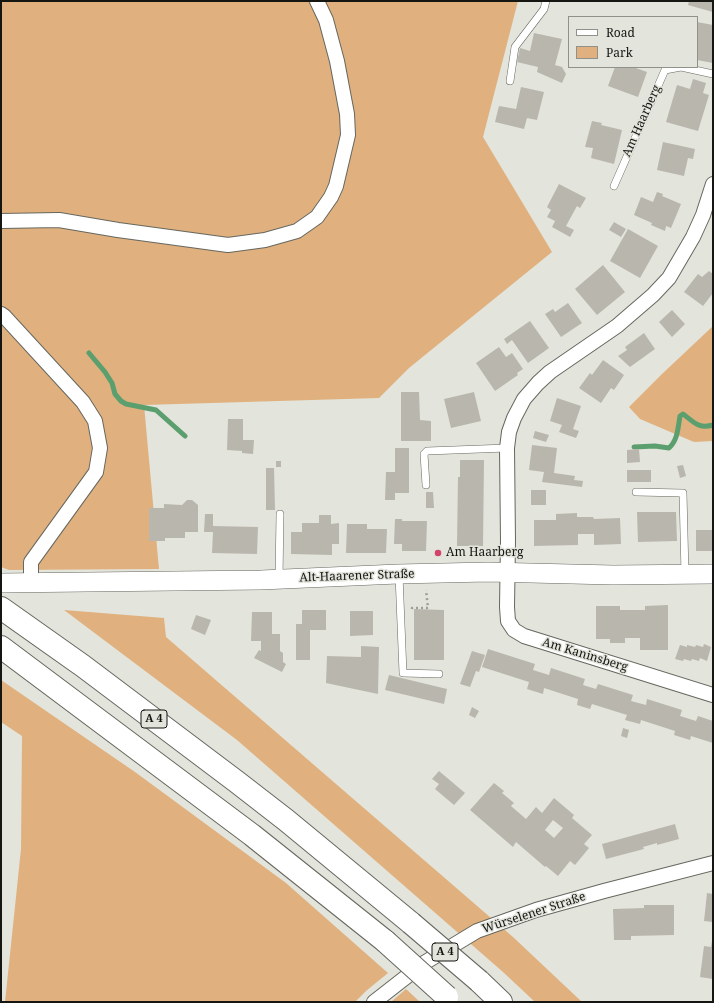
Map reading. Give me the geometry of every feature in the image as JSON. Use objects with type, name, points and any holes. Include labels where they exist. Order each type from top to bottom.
[{"type":"highway","name":"A 4","points":[[1,608],[82,666],[243,786],[411,923],[501,1002]]},
{"type":"highway","name":"A 4","points":[[1,647],[252,835],[385,941],[450,999]]},
{"type":"main road","name":"Alt-Haarener Straße","points":[[1,583],[279,579],[398,574],[508,572],[614,575],[713,574]]},
{"type":"street","points":[[1,221],[59,220],[118,230],[228,245],[265,240],[297,231],[317,217],[331,196],[336,186],[348,135],[347,114],[337,61],[326,20],[318,1]]},
{"type":"street","points":[[508,572],[507,448],[514,418],[524,399],[550,372],[617,326],[669,278],[693,237],[703,215],[713,184]]},
{"type":"street","points":[[1,314],[83,402],[95,421],[100,448],[96,472],[31,562],[31,582]]},
{"type":"street","name":"Am Kaninsberg","points":[[508,572],[508,621],[514,630],[524,636],[713,695]]},
{"type":"street","name":"Würselener Straße","points":[[380,1000],[424,963],[477,931],[536,910],[604,890],[713,863]]},
{"type":"lane","points":[[510,82],[515,47],[544,9],[546,1]]},
{"type":"lane","name":"Am Haarberg","points":[[614,186],[665,70],[676,68]]},
{"type":"lane","name":"Am Haarberg","points":[[686,68],[713,74]]},
{"type":"lane","points":[[426,484],[424,454],[427,451],[507,448]]},
{"type":"lane","points":[[636,492],[683,493],[685,574]]},
{"type":"lane","points":[[279,579],[280,514]]},
{"type":"lane","points":[[398,574],[403,673],[439,674]]},
{"type":"path","points":[[412,616],[412,608],[428,608],[427,598]]},
{"type":"green space","points":[[1,1],[518,1],[483,137],[552,252],[409,368],[379,398],[144,405],[159,569],[9,570],[1,567]]},
{"type":"green space","points":[[713,326],[713,441],[694,442],[640,419],[629,407]]},
{"type":"green space","points":[[64,610],[164,618],[166,637],[513,937],[582,1002],[535,1002],[503,972],[237,740]]},
{"type":"green space","points":[[1,680],[135,772],[286,883],[388,973],[355,1002],[5,1002],[21,849],[22,736],[1,722]]},
{"type":"green space","points":[[406,989],[420,1002],[391,1002]]},
{"type":"building","points":[[689,1],[713,1],[713,12],[688,5]]},
{"type":"building","points":[[698,22],[713,25],[713,63],[698,60]]},
{"type":"building","points":[[534,33],[562,39],[555,65],[562,67],[566,74],[562,83],[537,72],[538,67],[517,62],[520,48],[530,51]]},
{"type":"building","points":[[615,68],[636,68],[647,72],[638,97],[608,86]]},
{"type":"building","points":[[693,79],[706,83],[703,93],[709,95],[698,131],[666,122],[677,85],[690,89]]},
{"type":"building","points":[[521,87],[544,92],[537,120],[527,118],[524,129],[495,122],[499,106],[516,109]]},
{"type":"building","points":[[592,121],[602,123],[601,125],[622,130],[614,164],[591,158],[593,148],[585,147]]},
{"type":"building","points":[[663,142],[695,149],[693,159],[688,158],[684,176],[657,170]]},
{"type":"building","points":[[559,184],[586,198],[580,208],[577,206],[566,226],[574,230],[570,237],[552,227],[555,221],[547,217],[551,210],[547,207]]},
{"type":"building","points":[[657,192],[663,194],[662,196],[681,204],[671,228],[666,226],[665,231],[634,215],[641,197],[653,202]]},
{"type":"building","points":[[614,222],[626,229],[621,237],[609,230]]},
{"type":"building","points":[[628,229],[658,246],[640,278],[610,261]]},
{"type":"building","points":[[603,265],[625,292],[597,315],[575,289]]},
{"type":"building","points":[[709,271],[713,274],[713,293],[703,306],[684,292],[698,274],[702,277]]},
{"type":"building","points":[[568,303],[582,323],[561,337],[545,314],[553,309],[555,312]]},
{"type":"building","points":[[672,310],[685,324],[672,337],[659,322]]},
{"type":"building","points":[[530,321],[549,348],[528,363],[512,340],[507,344],[504,339]]},
{"type":"building","points":[[644,333],[655,349],[630,367],[618,356],[627,350],[625,347]]},
{"type":"building","points":[[499,347],[506,357],[512,353],[523,369],[517,373],[518,375],[495,391],[476,363]]},
{"type":"building","points":[[603,360],[624,375],[614,390],[611,388],[601,403],[579,388],[590,373],[592,375]]},
{"type":"building","points":[[401,392],[419,392],[420,420],[431,421],[431,441],[401,441]]},
{"type":"building","points":[[474,392],[481,421],[451,428],[444,399]]},
{"type":"building","points":[[557,398],[581,406],[573,429],[579,431],[576,438],[559,432],[562,425],[550,421]]},
{"type":"building","points":[[228,419],[243,419],[243,440],[254,440],[253,454],[242,453],[242,451],[227,450]]},
{"type":"building","points":[[535,431],[549,435],[546,442],[533,438]]},
{"type":"building","points":[[532,445],[557,448],[554,473],[575,476],[574,480],[583,481],[582,487],[542,482],[544,472],[529,470]]},
{"type":"building","points":[[395,448],[409,448],[409,493],[395,493],[395,500],[385,500],[386,472],[395,472]]},
{"type":"building","points":[[639,449],[640,462],[627,463],[627,450]]},
{"type":"building","points":[[460,460],[484,460],[483,546],[457,546],[458,477],[460,477]]},
{"type":"building","points":[[276,461],[281,461],[281,467],[276,467]]},
{"type":"building","points":[[683,465],[686,476],[680,478],[677,466]]},
{"type":"building","points":[[266,468],[274,468],[275,510],[266,510]]},
{"type":"building","points":[[627,470],[651,470],[651,482],[627,482]]},
{"type":"building","points":[[531,490],[546,490],[546,505],[531,505]]},
{"type":"building","points":[[426,492],[433,492],[434,508],[426,508]]},
{"type":"building","points":[[187,500],[192,500],[198,505],[198,532],[185,532],[185,538],[165,538],[165,541],[149,541],[149,508],[164,508],[164,504],[182,505]]},
{"type":"building","points":[[637,512],[676,512],[677,541],[638,542]]},
{"type":"building","points":[[577,513],[577,517],[593,517],[594,519],[620,518],[621,544],[594,545],[594,534],[578,534],[578,545],[534,546],[534,520],[556,520],[556,514]]},
{"type":"building","points":[[205,514],[213,514],[213,526],[258,527],[257,554],[212,553],[213,532],[204,532]]},
{"type":"building","points":[[319,515],[331,515],[331,524],[339,523],[339,544],[332,544],[332,555],[291,554],[291,532],[302,532],[302,523],[319,523]]},
{"type":"building","points":[[395,519],[402,519],[402,521],[427,521],[426,551],[402,551],[402,544],[394,544]]},
{"type":"building","points":[[347,524],[367,524],[367,529],[387,529],[386,553],[346,553]]},
{"type":"building","points":[[696,530],[713,530],[713,551],[696,551]]},
{"type":"building","points":[[668,605],[668,650],[640,650],[640,638],[625,638],[625,643],[610,643],[610,639],[596,639],[596,606],[620,606],[620,610],[645,610],[645,606]]},
{"type":"building","points":[[414,609],[444,610],[444,660],[414,660]]},
{"type":"building","points":[[302,610],[326,610],[326,630],[310,630],[310,660],[296,660],[296,624],[302,624]]},
{"type":"building","points":[[350,611],[373,611],[373,635],[350,636]]},
{"type":"building","points":[[252,612],[272,612],[272,634],[280,634],[280,651],[283,653],[283,662],[286,664],[282,672],[254,658],[259,650],[261,651],[261,641],[251,641]]},
{"type":"building","points":[[196,615],[211,620],[205,635],[191,629]]},
{"type":"building","points":[[704,644],[711,647],[707,661],[700,658],[699,661],[692,659],[691,661],[684,659],[683,661],[675,659],[680,645],[695,647],[696,645],[703,647]]},
{"type":"building","points":[[361,646],[379,647],[378,694],[326,683],[327,656],[361,657]]},
{"type":"building","points":[[488,649],[535,664],[533,670],[549,675],[551,668],[585,679],[583,685],[596,689],[598,684],[633,695],[631,701],[646,705],[647,699],[682,710],[680,716],[696,721],[698,716],[713,721],[713,743],[691,736],[690,740],[674,735],[675,731],[641,720],[640,724],[625,720],[627,715],[592,704],[590,709],[577,705],[578,699],[544,688],[543,694],[527,689],[529,682],[482,667]]},
{"type":"building","points":[[472,651],[485,655],[479,672],[476,671],[470,687],[460,684]]},
{"type":"building","points":[[389,675],[447,689],[444,704],[385,690]]},
{"type":"building","points":[[472,707],[479,711],[475,718],[469,715]]},
{"type":"building","points":[[623,728],[629,730],[627,738],[621,736]]},
{"type":"building","points":[[439,771],[465,793],[454,805],[435,789],[439,784],[432,779]]},
{"type":"building","points":[[494,783],[504,791],[502,793],[514,803],[511,806],[526,819],[536,807],[542,813],[554,798],[574,815],[572,818],[592,835],[584,844],[589,848],[575,865],[570,861],[558,876],[516,842],[513,847],[470,810]],"holes":[[[553,820],[563,828],[554,838],[545,830]]]},
{"type":"building","points":[[675,824],[679,839],[657,845],[657,843],[643,847],[644,849],[606,859],[602,844]]},
{"type":"building","points":[[707,893],[713,894],[713,922],[704,921]]},
{"type":"building","points":[[644,905],[674,905],[674,935],[631,936],[631,940],[614,940],[613,909],[644,908]]},
{"type":"building","points":[[712,941],[713,979],[700,977],[704,946],[711,947]]},
{"type":"waterway","points":[[89,353],[105,372],[112,383],[115,394],[121,401],[126,404],[156,410],[185,436]]},
{"type":"waterway","points":[[634,447],[655,446],[669,448],[676,437],[680,416],[683,414],[693,422],[700,425],[713,425]]},
{"type":"place","name":"Am Haarberg","points":[[438,553]]}]
